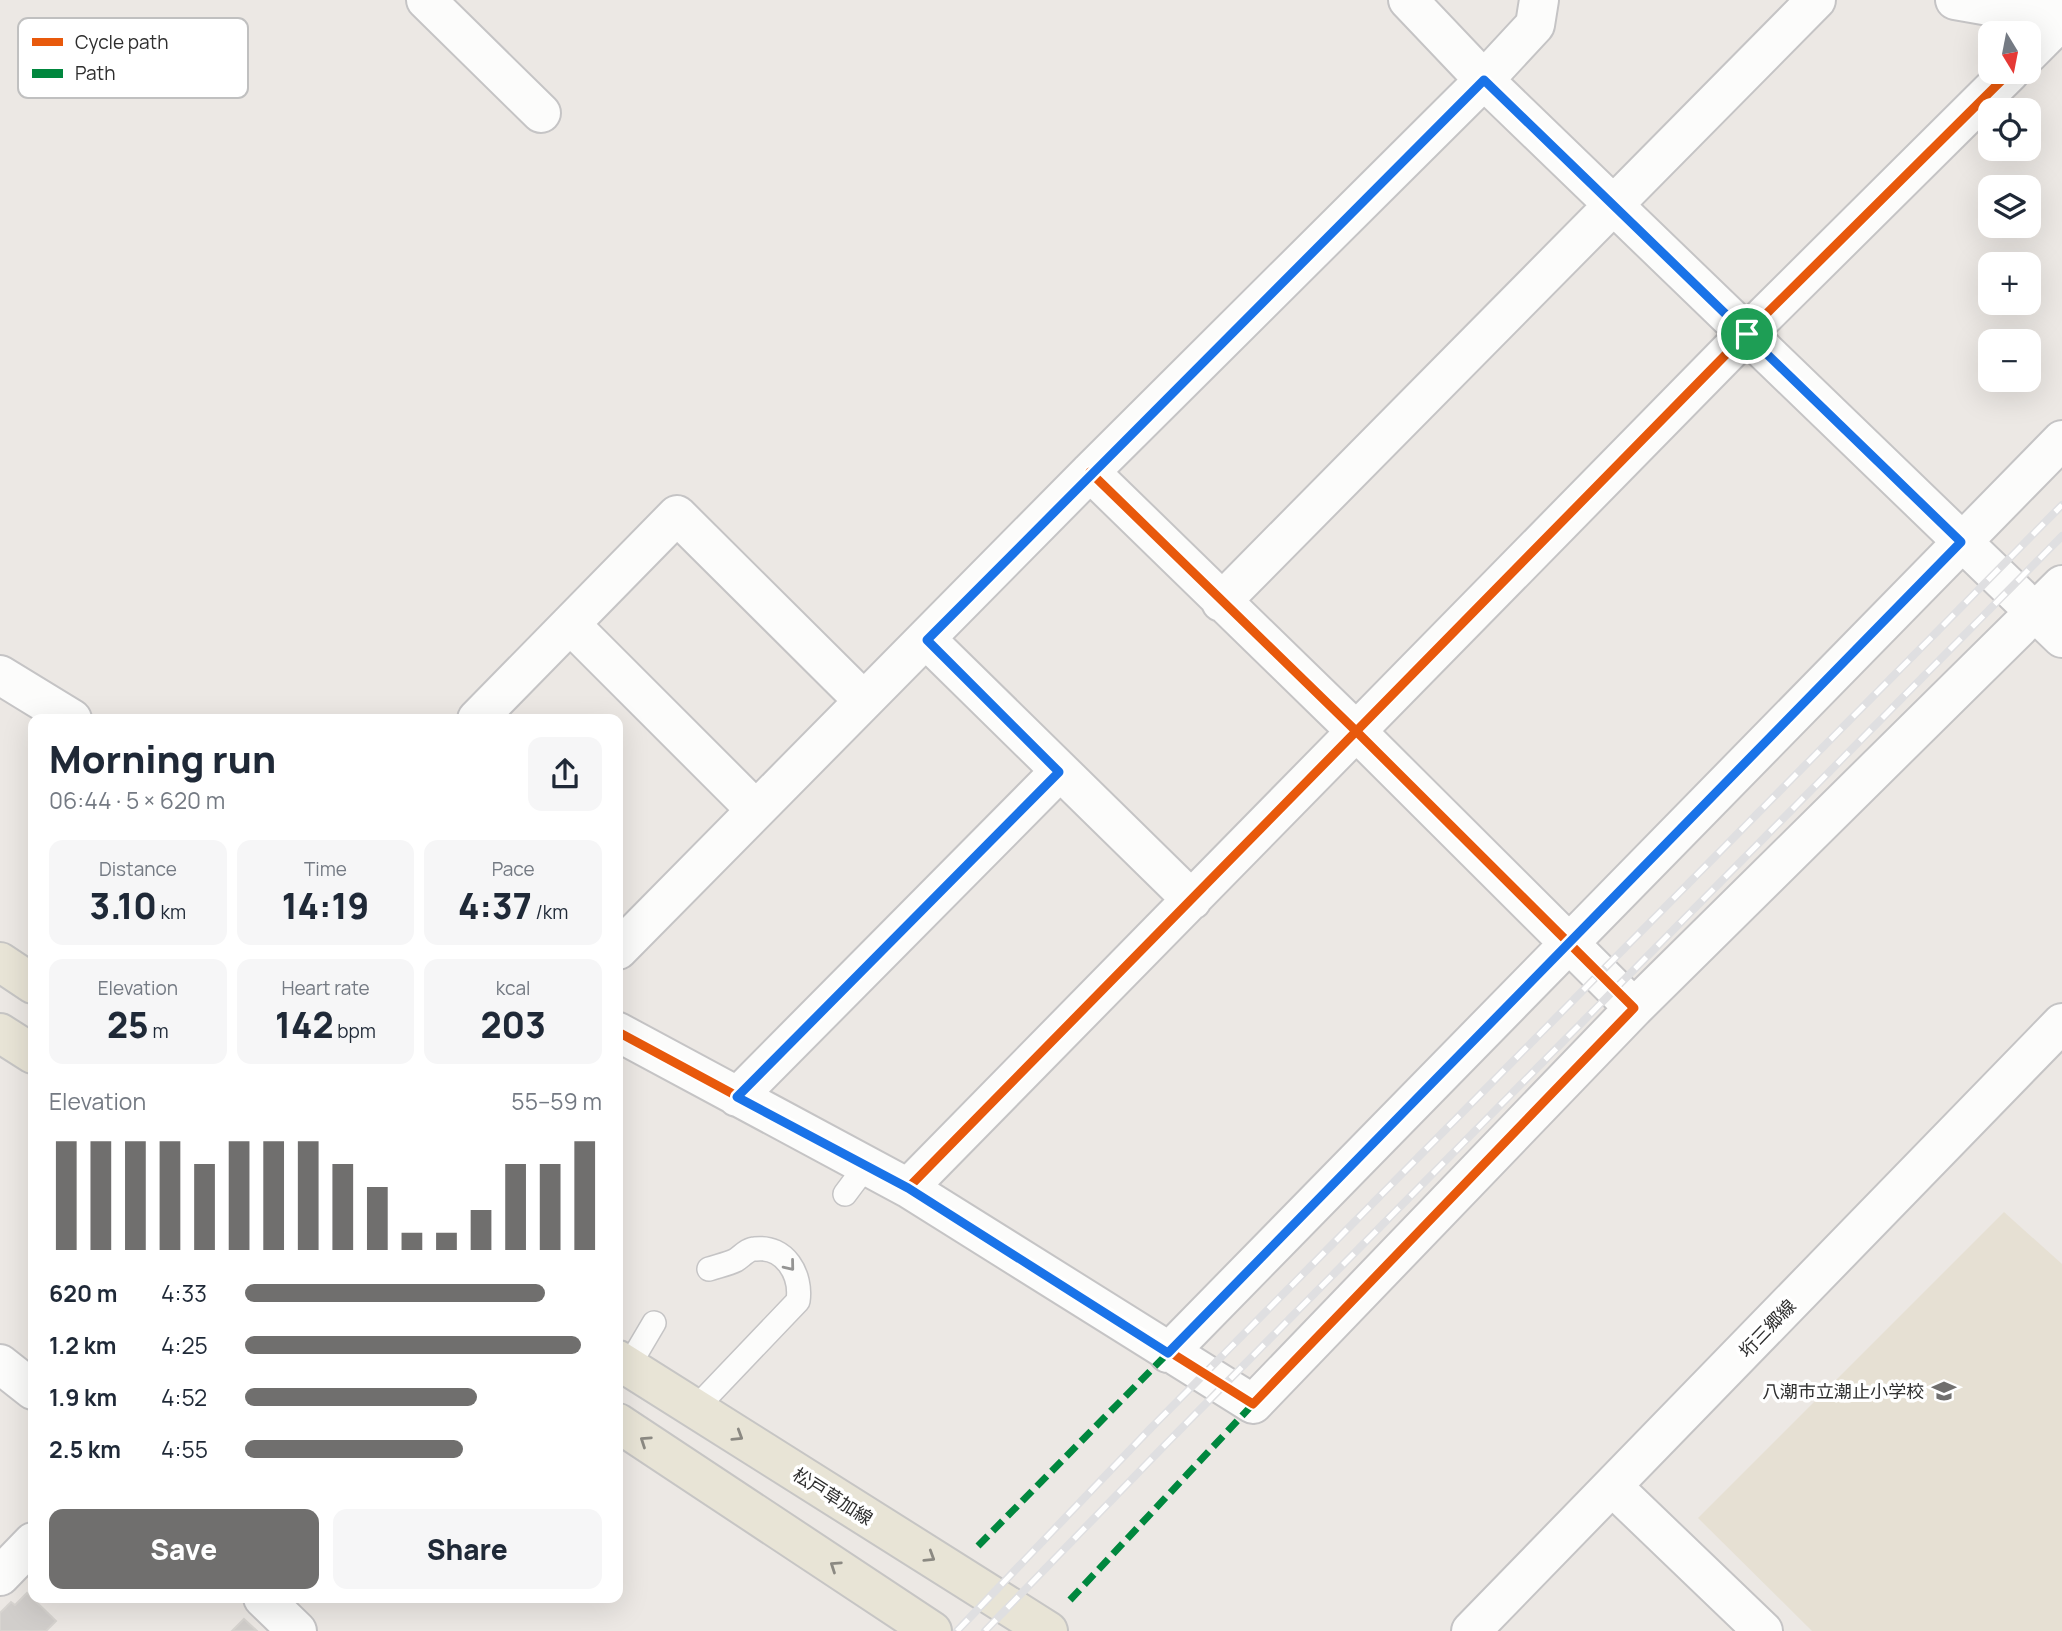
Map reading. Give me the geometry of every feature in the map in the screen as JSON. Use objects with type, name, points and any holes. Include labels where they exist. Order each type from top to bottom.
[{"type":"main road","points":[[0,962],[28,981]]},
{"type":"main road","points":[[0,1033],[28,1051]]},
{"type":"main road","name":"松戸草加線","points":[[623,1364],[1048,1631]]},
{"type":"main road","points":[[623,1426],[911,1626]]},
{"type":"street","points":[[426,0],[541,113]]},
{"type":"street","points":[[1408,0],[1484,80],[2049,626]]},
{"type":"street","points":[[623,945],[863,700],[927,640],[1090,472],[1484,80],[1535,25],[1539,0]]},
{"type":"street","points":[[1221,602],[1816,0]]},
{"type":"street","points":[[1955,0],[2062,20]]},
{"type":"street","points":[[2041,41],[2062,20]]},
{"type":"street","points":[[908,1188],[1747,334],[1998,84]]},
{"type":"street","points":[[1168,1353],[2062,440]]},
{"type":"street","points":[[1090,472],[1357,732],[1634,1009]]},
{"type":"street","points":[[482,714],[677,515],[863,700]]},
{"type":"street","points":[[623,1035],[737,1097],[855,1180],[908,1188],[1253,1404],[1634,1009],[2049,626],[2062,585]]},
{"type":"street","points":[[571,625],[757,810]]},
{"type":"street","points":[[927,640],[1192,900]]},
{"type":"street","points":[[0,675],[64,714]]},
{"type":"street","points":[[737,1097],[1059,772]]},
{"type":"street","name":"垳三郷線","points":[[1471,1631],[2062,1023]]},
{"type":"street","points":[[0,1364],[28,1386]]},
{"type":"street","points":[[1613,1487],[1763,1631]]},
{"type":"street","points":[[0,1576],[28,1547]]},
{"type":"street","points":[[268,1603],[297,1631]]},
{"type":"lane","points":[[695,1409],[798,1300],[801,1286],[796,1271],[785,1258],[770,1249],[752,1248],[735,1260],[709,1269]]},
{"type":"lane","points":[[623,1364],[654,1322]]},
{"type":"shaded area","name":"八潮市立潮止小学校","points":[[2004,1212],[2062,1264],[2062,1631],[1812,1631],[1698,1518]]},
{"type":"building","points":[[27,1593],[28,1603],[37,1603],[56,1621],[46,1631],[0,1631],[0,1613],[11,1602],[15,1605]]},
{"type":"building","points":[[244,1619],[257,1631],[232,1631]]},
{"type":"railway","points":[[957,1631],[1150,1429],[2062,505]]},
{"type":"railway","points":[[985,1631],[2062,536]]},
{"type":"marked path","points":[[978,1546],[1168,1353]]},
{"type":"marked path","points":[[1070,1600],[1253,1404]]},
{"type":"cycle path","points":[[908,1188],[1747,333],[1998,84]]},
{"type":"cycle path","points":[[623,1035],[908,1188],[1253,1404],[1634,1008],[1357,732],[1090,472]]},
{"type":"place","name":"八潮市立潮止小学校","points":[[1944,1391]]},
{"type":"route","points":[[1484,80],[1747,334],[1961,542],[1168,1353],[908,1188],[737,1097],[1059,772],[927,640],[1090,472],[1484,80]]}]
